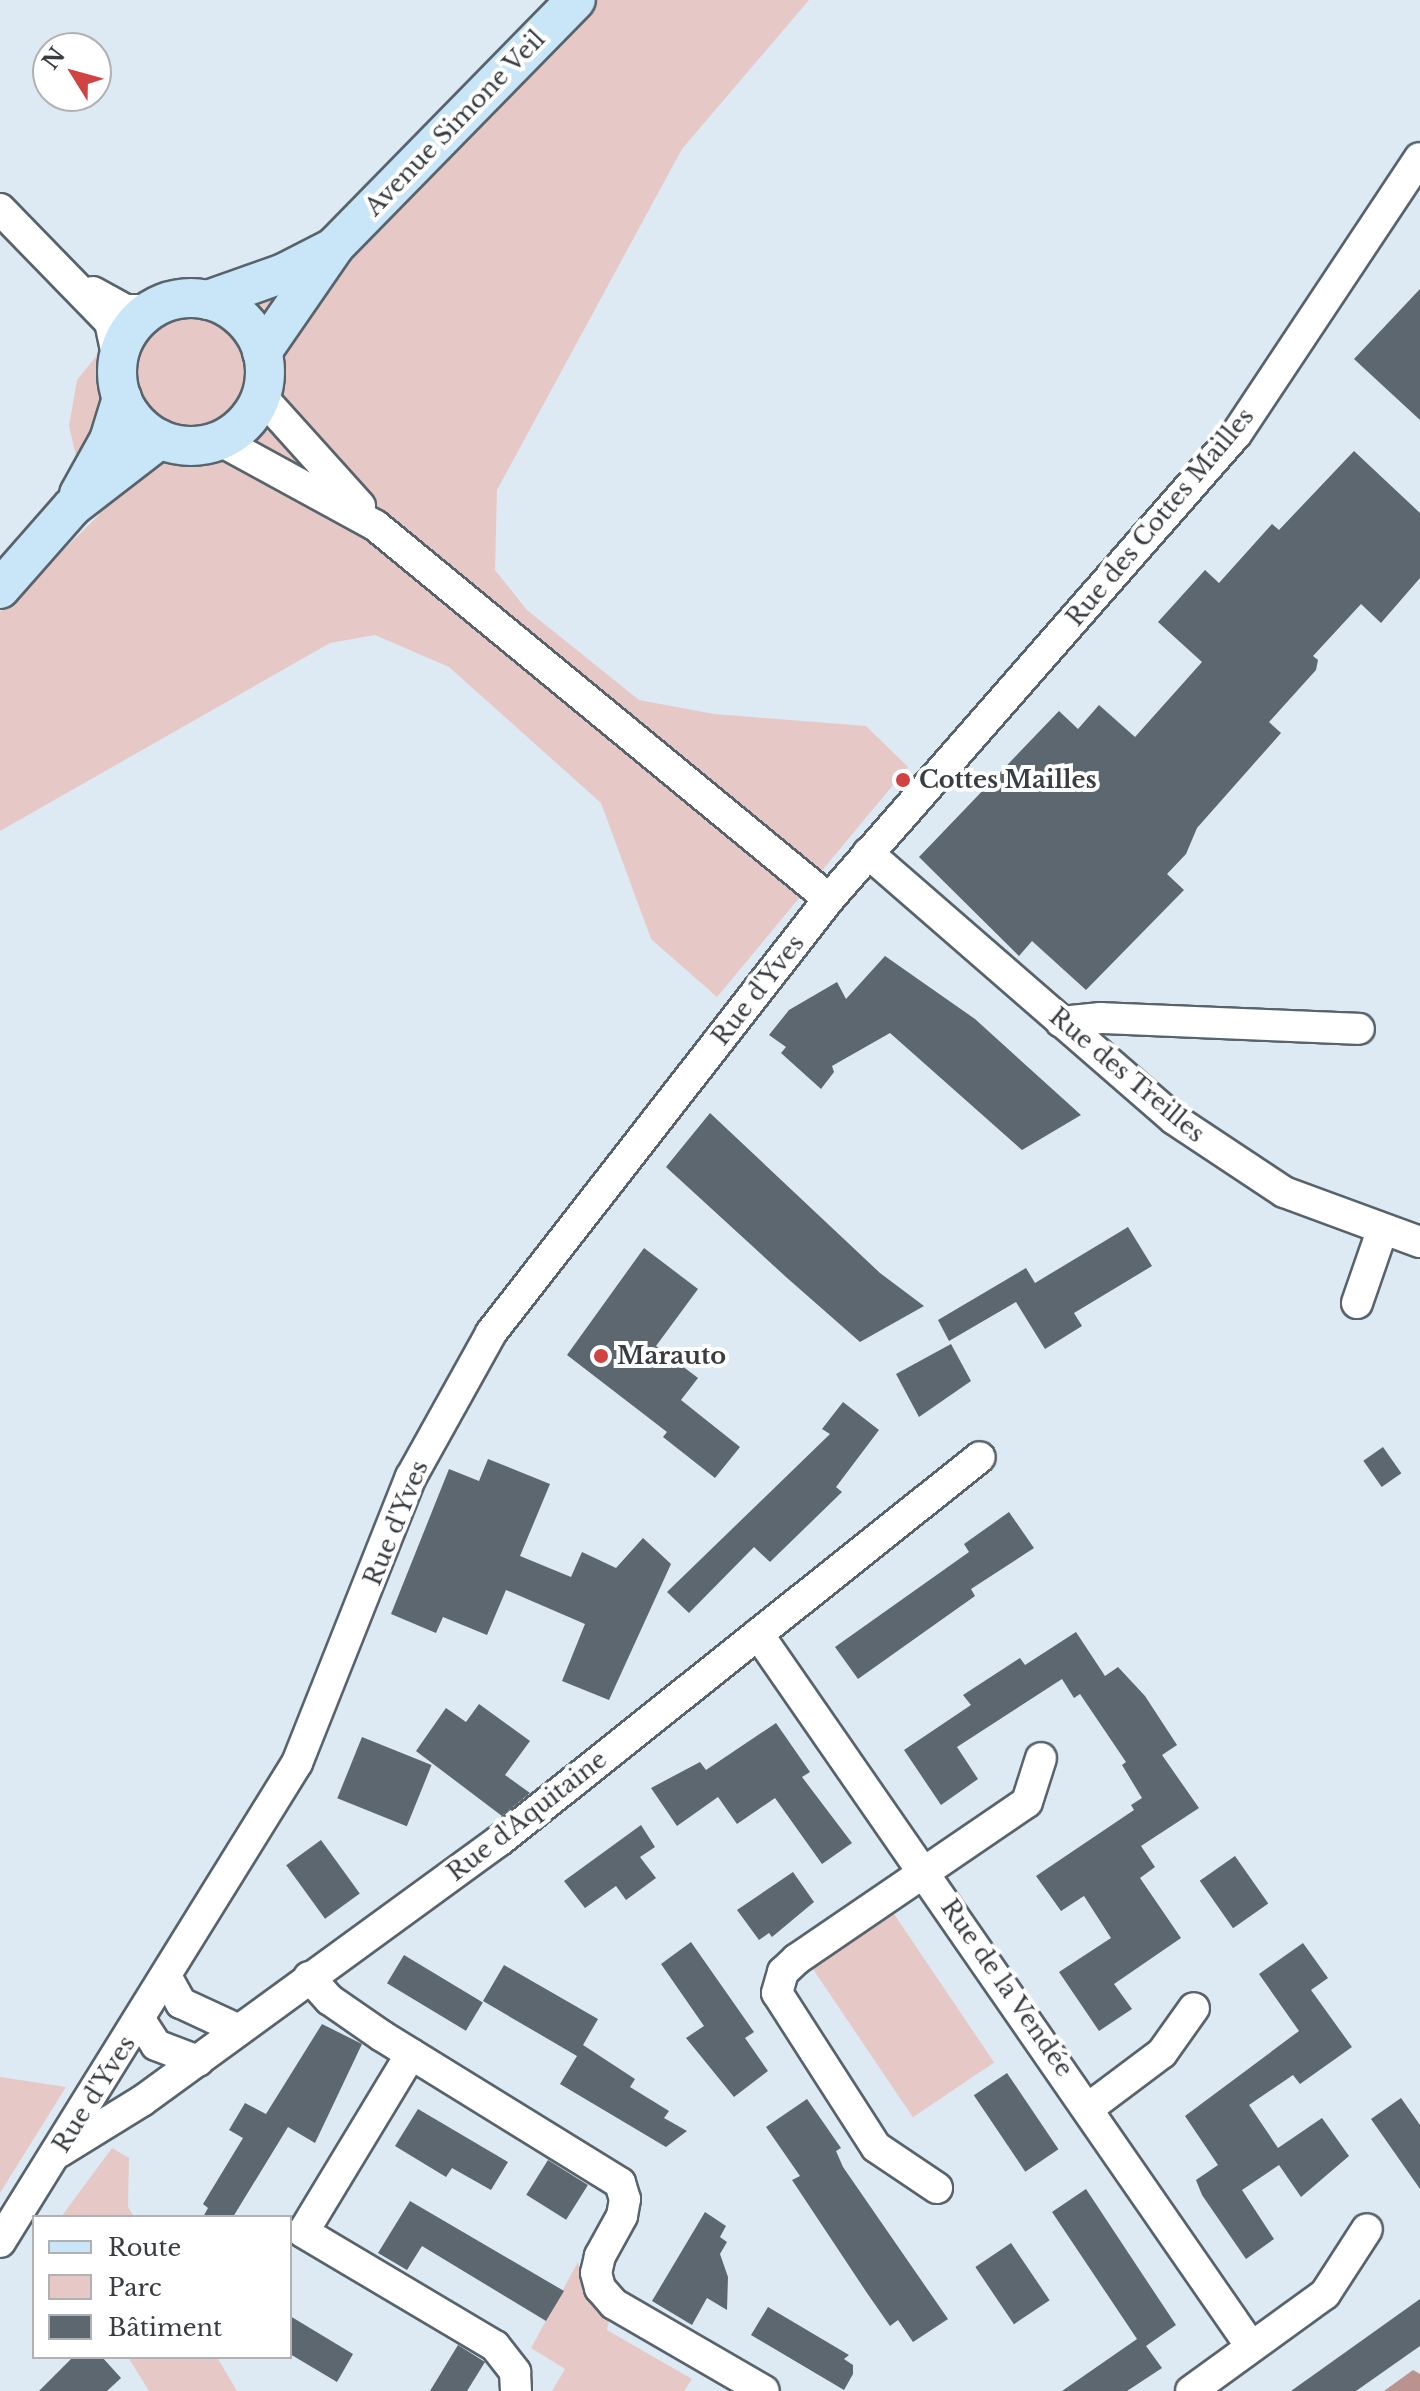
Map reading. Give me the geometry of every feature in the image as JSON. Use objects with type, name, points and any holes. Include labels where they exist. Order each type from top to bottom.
[{"type":"main road","name":"Avenue Simone Veil","points":[[335,246],[576,0]]},
{"type":"main road","points":[[208,300],[284,273],[335,246]]},
{"type":"main road","points":[[120,379],[144,429],[160,439],[182,446],[219,440],[238,430],[261,396],[262,352],[335,246]]},
{"type":"main road","points":[[72,507],[109,440],[132,329],[151,310],[188,298],[208,300],[237,314],[262,352]]},
{"type":"main road","points":[[0,589],[72,507],[160,439]]},
{"type":"street","name":"Rue des Cottes Mailles","points":[[868,853],[1237,433],[1420,158]]},
{"type":"street","points":[[0,209],[110,322],[120,379]]},
{"type":"street","points":[[70,279],[126,310],[151,310]]},
{"type":"street","points":[[261,396],[376,526],[829,899]]},
{"type":"street","points":[[219,440],[376,526]]},
{"type":"street","name":"Rue d'Yves","points":[[0,2242],[11,2197],[57,2153],[297,1763],[411,1477],[491,1333],[868,853]]},
{"type":"street","name":"Rue des Treilles","points":[[868,853],[1135,1089],[1230,1158],[1284,1192],[1382,1231],[1420,1242]]},
{"type":"street","points":[[1061,1022],[1101,1018],[1359,1029]]},
{"type":"street","points":[[1357,1303],[1382,1231]]},
{"type":"street","name":"Rue d'Aquitaine","points":[[57,2153],[85,2140],[198,2061],[237,2029],[499,1841],[980,1457]]},
{"type":"street","name":"Rue de la Vendée","points":[[758,1634],[1090,2107],[1250,2345]]},
{"type":"street","points":[[937,2188],[876,2147],[777,1993],[783,1972],[797,1959],[1027,1802],[1041,1758]]},
{"type":"street","points":[[166,1976],[181,2003],[237,2029]]},
{"type":"street","points":[[309,1977],[330,2000],[411,2054],[620,2183],[625,2199],[622,2216],[600,2256],[596,2273],[600,2288],[614,2304],[764,2391]]},
{"type":"street","points":[[1090,2107],[1162,2053],[1194,2008]]},
{"type":"street","points":[[140,2020],[156,2045],[198,2061]]},
{"type":"street","points":[[411,2054],[296,2235],[495,2346],[515,2372],[516,2391]]},
{"type":"street","points":[[1191,2391],[1250,2345],[1325,2294],[1367,2229]]},
{"type":"green space","points":[[578,0],[809,0],[682,149],[497,490],[495,570],[527,610],[639,700],[714,714],[866,726],[908,767],[717,997],[651,939],[601,803],[449,667],[375,635],[330,643],[0,831],[0,612],[99,515],[81,478],[69,426],[77,380],[106,344],[188,298],[267,295]]},
{"type":"green space","points":[[894,1914],[994,2062],[913,2117],[813,1969]]},
{"type":"green space","points":[[0,2077],[66,2087],[0,2193]]},
{"type":"green space","points":[[112,2148],[129,2158],[128,2207],[133,2215],[62,2215]]},
{"type":"green space","points":[[578,2262],[584,2294],[609,2321],[607,2330],[692,2379],[684,2391],[552,2391],[565,2369],[531,2348]]},
{"type":"green space","points":[[129,2359],[218,2359],[237,2391],[149,2391]]},
{"type":"shaded area","points":[[1413,2370],[1420,2374],[1420,2391],[1384,2391]]},
{"type":"building","points":[[1420,289],[1420,420],[1354,359]]},
{"type":"building","points":[[1354,451],[1420,513],[1420,578],[1381,623],[1361,604],[1313,656],[1318,660],[1316,670],[1269,722],[1281,733],[1197,828],[1186,854],[1167,874],[1184,890],[1086,990],[1032,941],[1019,956],[919,857],[1059,711],[1078,729],[1099,705],[1135,737],[1202,662],[1158,622],[1205,570],[1219,583],[1272,524],[1279,530]]},
{"type":"building","points":[[885,956],[975,1019],[1081,1115],[1022,1150],[890,1033],[832,1066],[834,1072],[821,1089],[781,1053],[786,1047],[769,1035],[789,1010],[837,982],[846,999]]},
{"type":"building","points":[[710,1113],[880,1273],[924,1306],[860,1342],[786,1277],[666,1167]]},
{"type":"building","points":[[1128,1227],[1152,1266],[1074,1313],[1082,1326],[1045,1349],[1016,1302],[949,1341],[938,1320],[1026,1268],[1035,1283]]},
{"type":"building","points":[[644,1248],[698,1289],[656,1346],[698,1378],[681,1400],[740,1447],[715,1478],[663,1437],[667,1432],[567,1355]]},
{"type":"building","points":[[951,1344],[971,1381],[919,1417],[896,1374]]},
{"type":"building","points":[[843,1402],[879,1430],[836,1487],[842,1492],[770,1562],[754,1547],[689,1613],[667,1592],[830,1434],[822,1429]]},
{"type":"building","points":[[1383,1447],[1401,1473],[1382,1487],[1363,1461]]},
{"type":"building","points":[[488,1459],[550,1484],[520,1556],[571,1577],[582,1552],[616,1568],[643,1538],[671,1564],[609,1700],[562,1681],[585,1624],[506,1590],[487,1635],[443,1617],[436,1633],[391,1614],[449,1469],[479,1481]]},
{"type":"building","points":[[1009,1512],[1034,1548],[971,1589],[975,1596],[858,1679],[835,1647],[969,1552],[964,1544]]},
{"type":"building","points":[[1076,1632],[1105,1676],[1118,1667],[1145,1696],[1177,1745],[1162,1755],[1199,1808],[1141,1846],[1155,1867],[1140,1878],[1181,1938],[1114,1984],[1132,2009],[1099,2031],[1059,1972],[1111,1938],[1084,1896],[1061,1911],[1036,1876],[1134,1810],[1131,1805],[1142,1798],[1122,1765],[1126,1762],[1080,1694],[1074,1698],[1062,1679],[957,1747],[978,1779],[941,1805],[904,1750],[971,1705],[963,1695],[1020,1658],[1025,1665]]},
{"type":"building","points":[[479,1704],[530,1741],[505,1775],[530,1793],[502,1816],[416,1751],[446,1708],[466,1722]]},
{"type":"building","points":[[776,1723],[810,1772],[802,1777],[852,1843],[822,1864],[775,1798],[737,1824],[718,1797],[677,1826],[651,1788],[700,1762],[706,1770]]},
{"type":"building","points":[[362,1737],[432,1765],[407,1826],[337,1798]]},
{"type":"building","points":[[641,1825],[655,1847],[640,1857],[656,1878],[626,1900],[616,1886],[585,1908],[564,1881]]},
{"type":"building","points":[[321,1840],[360,1893],[325,1919],[286,1865]]},
{"type":"building","points":[[1235,1856],[1268,1904],[1233,1928],[1200,1881]]},
{"type":"building","points":[[793,1872],[814,1902],[772,1937],[769,1933],[759,1940],[737,1910]]},
{"type":"building","points":[[691,1942],[754,2032],[745,2038],[768,2071],[734,2097],[686,2038],[704,2026],[661,1964]]},
{"type":"building","points":[[1303,1943],[1328,1978],[1311,1990],[1352,2047],[1300,2084],[1293,2075],[1249,2105],[1278,2148],[1322,2118],[1349,2156],[1301,2197],[1279,2165],[1242,2190],[1274,2239],[1246,2259],[1202,2195],[1196,2180],[1218,2165],[1185,2116],[1299,2031],[1259,1974]]},
{"type":"building","points":[[404,1955],[483,2002],[466,2031],[387,1983]]},
{"type":"building","points":[[504,1965],[598,2019],[583,2045],[635,2079],[630,2087],[669,2111],[664,2118],[687,2131],[666,2147],[560,2084],[577,2056],[483,2001]]},
{"type":"building","points":[[322,2024],[362,2044],[315,2143],[288,2127],[234,2215],[204,2215],[208,2208],[203,2204],[243,2138],[229,2130],[245,2103],[266,2114]]},
{"type":"building","points":[[1007,2073],[1058,2149],[1025,2172],[974,2095]]},
{"type":"building","points":[[1401,2098],[1420,2125],[1420,2189],[1371,2119]]},
{"type":"building","points":[[807,2099],[841,2148],[836,2151],[843,2167],[948,2319],[913,2342],[898,2320],[890,2326],[867,2293],[792,2180],[800,2176],[766,2127]]},
{"type":"building","points":[[418,2109],[508,2162],[491,2190],[452,2168],[446,2177],[395,2146]]},
{"type":"building","points":[[548,2160],[588,2185],[566,2220],[526,2195]]},
{"type":"building","points":[[1086,2189],[1176,2325],[1146,2346],[1162,2368],[1127,2391],[1062,2391],[1137,2339],[1052,2212]]},
{"type":"building","points":[[410,2201],[564,2291],[546,2321],[422,2246],[407,2270],[378,2253]]},
{"type":"building","points":[[705,2212],[726,2226],[720,2237],[727,2242],[720,2254],[728,2277],[727,2310],[707,2298],[692,2325],[652,2301]]},
{"type":"building","points":[[1011,2243],[1050,2300],[1014,2324],[975,2267]]},
{"type":"building","points":[[1420,2299],[1420,2346],[1356,2391],[1291,2391]]},
{"type":"building","points":[[768,2307],[849,2355],[844,2359],[853,2365],[853,2374],[844,2390],[751,2335]]},
{"type":"building","points":[[292,2317],[353,2354],[337,2382],[292,2355]]},
{"type":"building","points":[[458,2345],[485,2362],[467,2391],[430,2391]]},
{"type":"building","points":[[71,2359],[104,2359],[121,2378],[107,2391],[39,2391]]},
{"type":"place","name":"Cottes Mailles","points":[[903,780]]},
{"type":"place","name":"Marauto","points":[[601,1356]]}]
